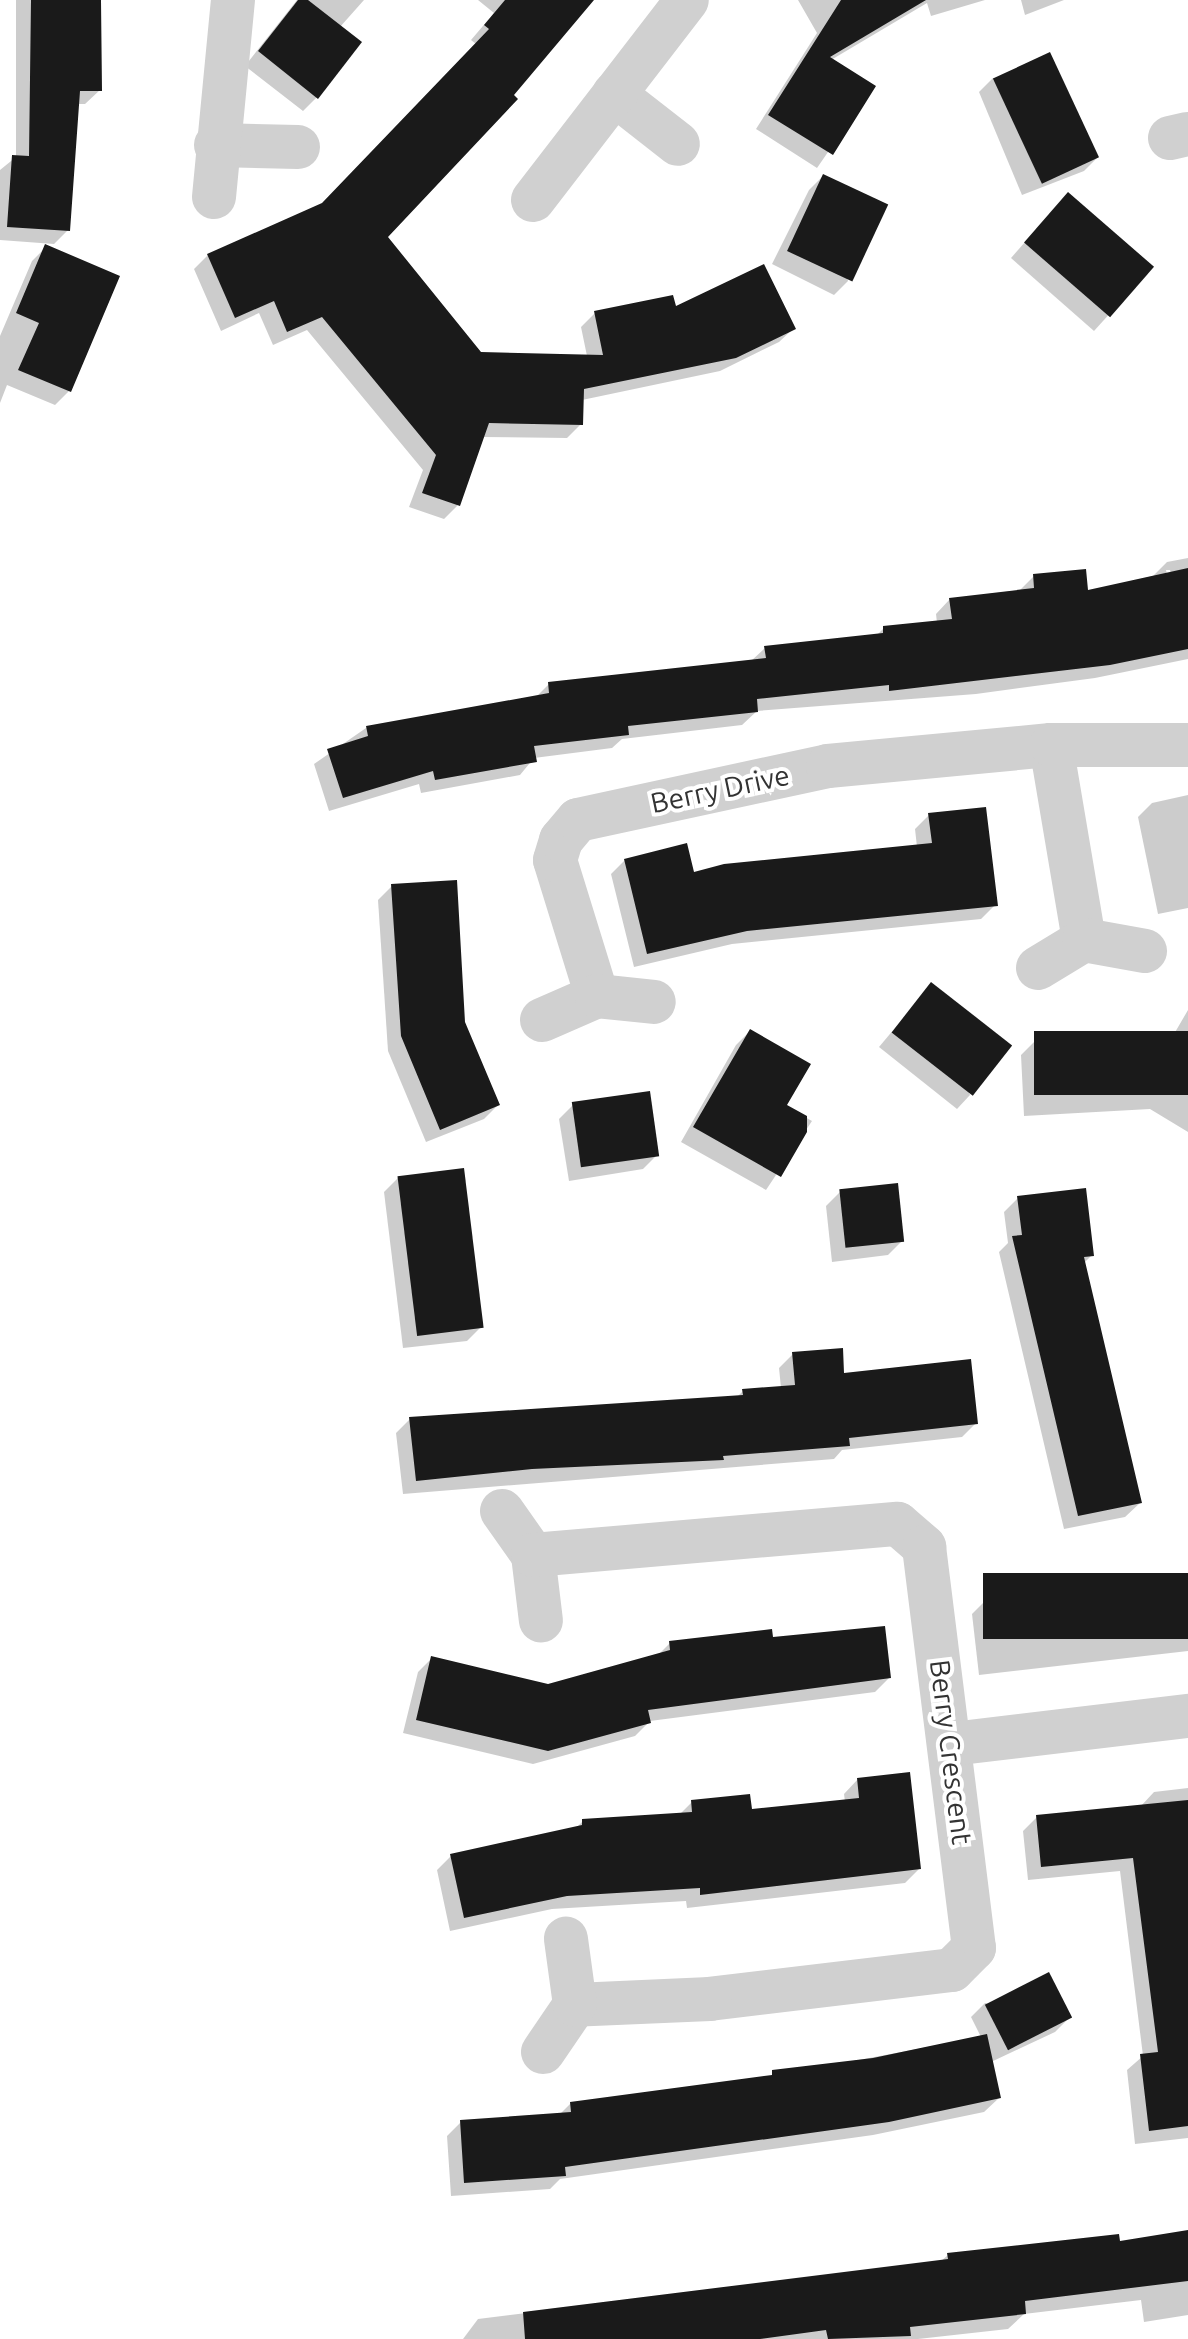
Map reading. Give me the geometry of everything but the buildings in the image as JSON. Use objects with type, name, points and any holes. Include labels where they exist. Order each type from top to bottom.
[{"type":"street","points":[[214,197],[216,145],[233,0]]},
{"type":"street","points":[[533,200],[687,0]]},
{"type":"street","points":[[614,94],[678,144]]},
{"type":"street","points":[[216,145],[298,147]]},
{"type":"street","points":[[1051,745],[1084,940]]},
{"type":"street","name":"Berry Drive","points":[[597,996],[555,860],[561,840],[578,820],[828,766],[1051,745],[1188,745]]},
{"type":"street","points":[[1038,968],[1084,940],[1145,951]]},
{"type":"street","points":[[542,1020],[597,996],[654,1002]]},
{"type":"street","points":[[502,1511],[533,1555],[541,1621]]},
{"type":"street","name":"Berry Crescent","points":[[533,1555],[898,1524],[924,1547],[952,1744],[974,1948],[952,1970],[710,1999],[575,2005]]},
{"type":"street","points":[[952,1744],[1188,1716]]},
{"type":"street","points":[[543,2052],[575,2005],[566,1939]]}]
